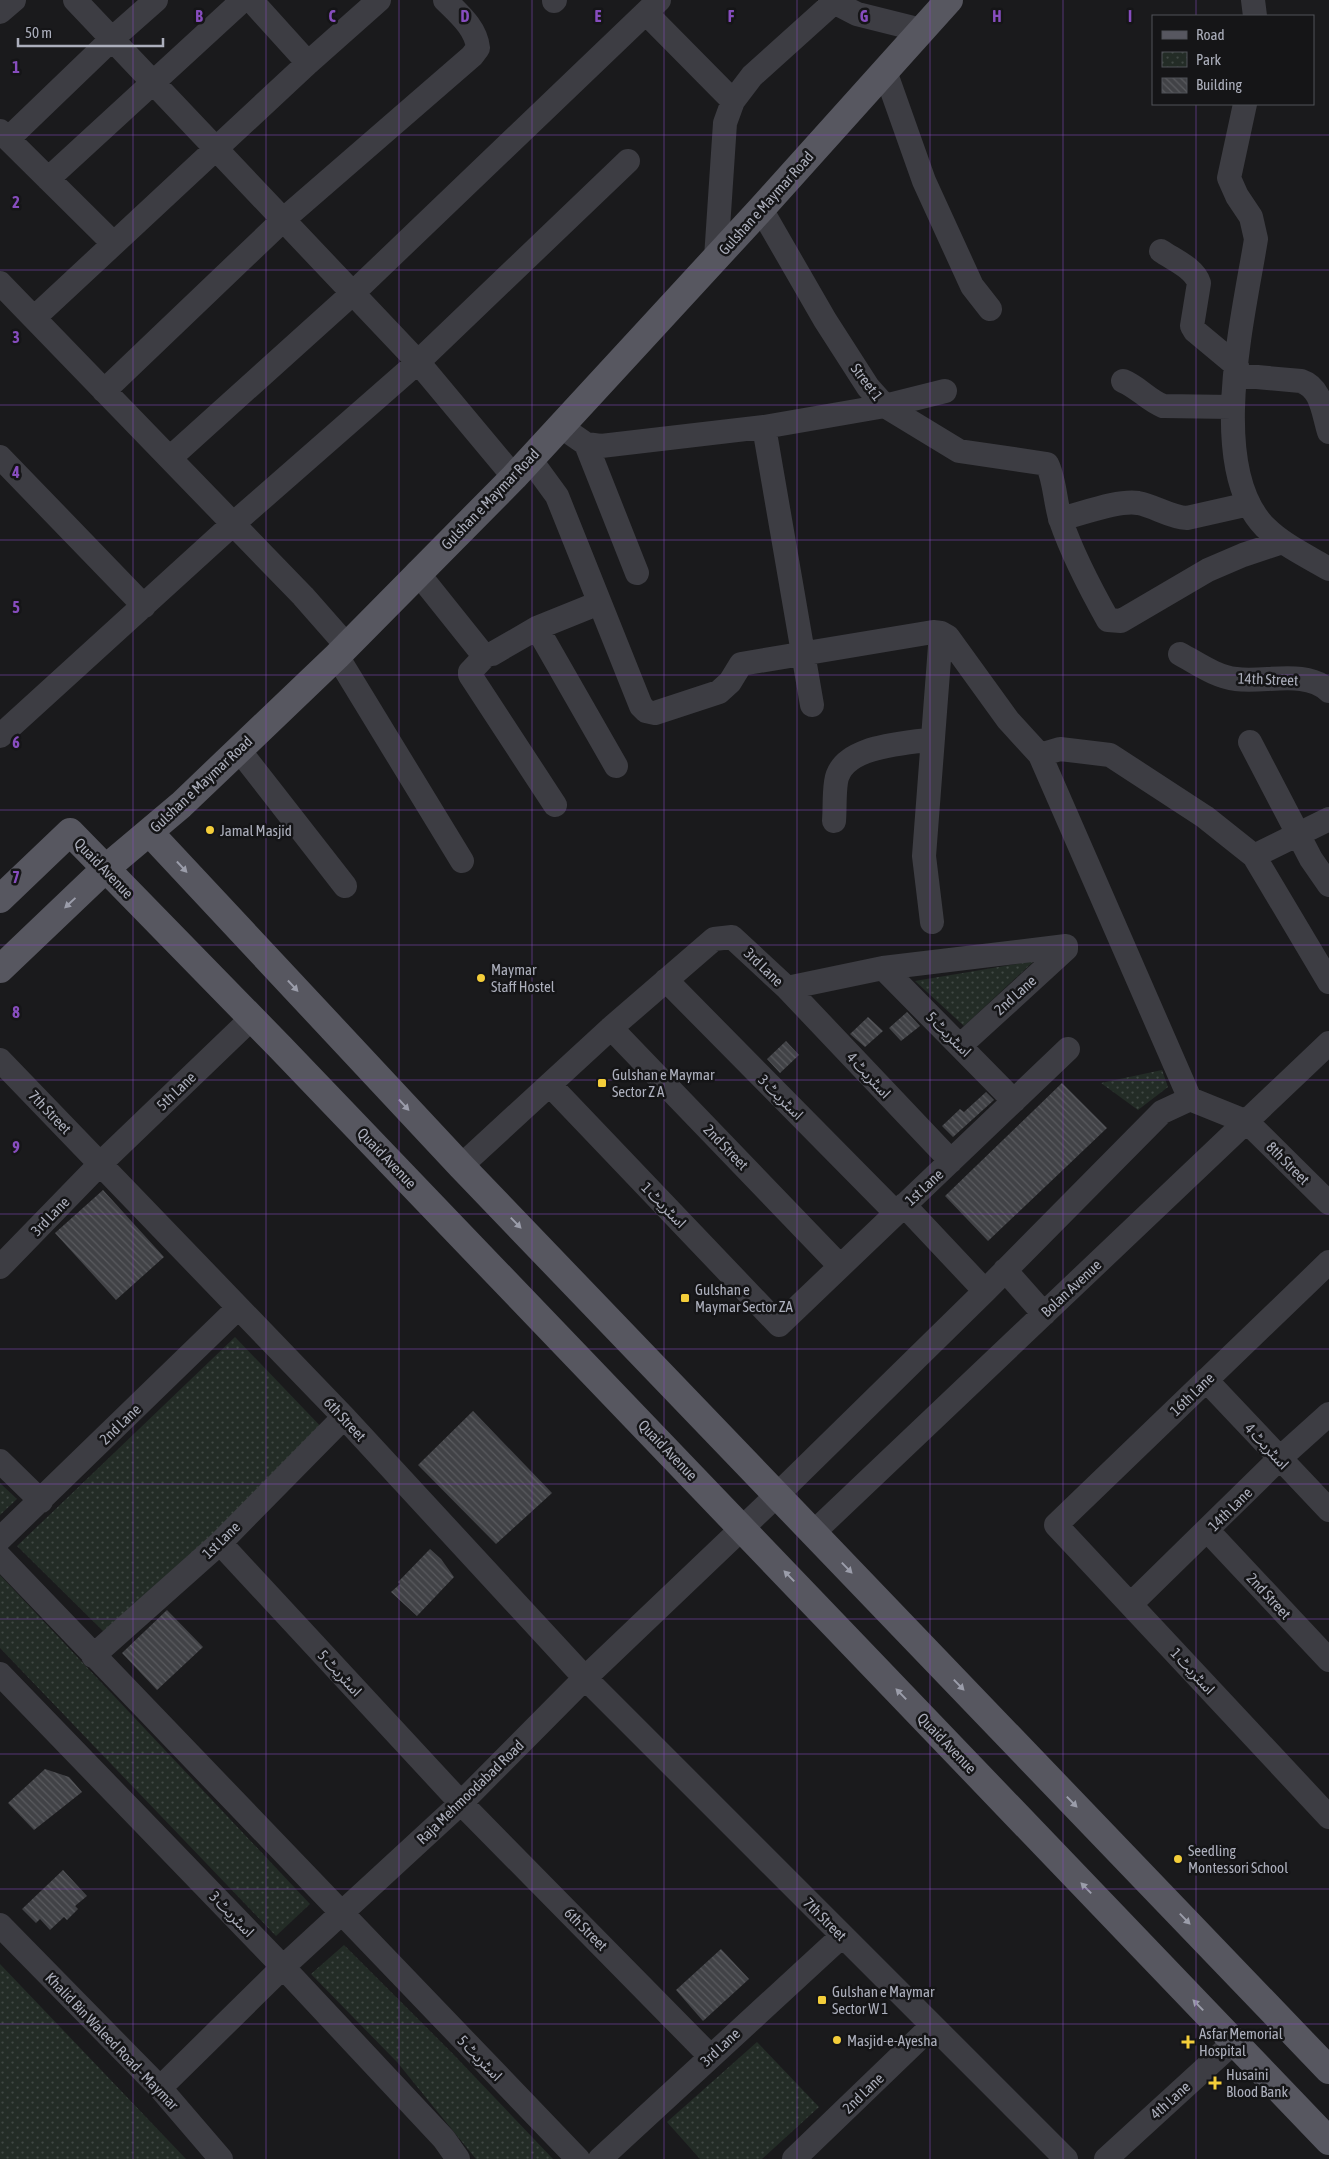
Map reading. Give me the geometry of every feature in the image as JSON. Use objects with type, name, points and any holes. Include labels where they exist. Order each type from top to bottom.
[{"type":"main road","name":"Gulshan e Maymar Road","points":[[0,969],[105,869],[149,832],[342,651],[417,572],[522,468],[761,210],[949,0]]},
{"type":"main road","name":"Quaid Avenue","points":[[0,898],[70,832],[252,1018],[742,1527],[1329,2141]]},
{"type":"main road","points":[[149,832],[461,1166],[1329,2070]]},
{"type":"street","points":[[0,12],[14,0]]},
{"type":"street","points":[[75,0],[418,362],[522,468],[557,496],[641,706],[646,711],[655,713],[719,692],[730,682],[741,664],[933,632],[941,633],[948,637],[1008,720],[1040,755],[1190,1099],[1246,1122]]},
{"type":"street","points":[[113,243],[4,135],[156,0]]},
{"type":"street","points":[[48,179],[243,0]]},
{"type":"street","points":[[251,0],[308,62]]},
{"type":"street","points":[[34,318],[308,62],[379,0]]},
{"type":"street","points":[[104,391],[284,219],[472,56],[478,48],[477,38],[468,24],[445,0]]},
{"type":"street","points":[[1253,0],[1255,15]]},
{"type":"street","points":[[716,258],[726,122],[733,101],[752,76],[832,1],[857,14],[922,30]]},
{"type":"street","points":[[170,458],[353,293],[653,6],[733,101]]},
{"type":"street","points":[[885,71],[924,181],[972,286],[990,309]]},
{"type":"street","points":[[1245,105],[1229,178],[1236,196],[1251,217],[1256,239],[1232,407],[1238,476],[1249,504],[1264,526],[1282,542],[1329,569]]},
{"type":"street","points":[[0,736],[233,524],[418,362],[628,161]]},
{"type":"street","name":"Street 1","points":[[761,210],[825,320],[868,386],[885,406],[959,451],[1044,463],[1049,467],[1060,519]]},
{"type":"street","points":[[1161,251],[1193,272],[1197,278],[1199,283],[1192,326],[1195,331],[1236,370],[1311,384],[1318,392],[1329,432]]},
{"type":"street","points":[[0,283],[303,596],[342,651],[462,861]]},
{"type":"street","points":[[1123,381],[1133,385],[1156,403],[1163,406],[1232,407]]},
{"type":"street","points":[[560,426],[586,444],[601,446],[764,427],[885,406],[945,391]]},
{"type":"street","points":[[764,427],[812,705]]},
{"type":"street","points":[[586,444],[637,572]]},
{"type":"street","points":[[0,457],[144,606]]},
{"type":"street","points":[[1249,504],[1187,518],[1176,517],[1137,503],[1126,503],[1060,519],[1086,583],[1108,620],[1115,622],[1147,607],[1208,570],[1243,555],[1282,542]]},
{"type":"street","points":[[417,572],[481,652],[486,655]]},
{"type":"street","points":[[555,805],[470,675],[472,669],[486,655],[492,654],[537,628],[599,603]]},
{"type":"street","points":[[537,628],[616,766]]},
{"type":"street","points":[[932,922],[924,856],[941,633]]},
{"type":"street","name":"14th Street","points":[[1180,654],[1219,675],[1235,680],[1302,680],[1316,682],[1329,691]]},
{"type":"street","points":[[834,821],[836,781],[842,767],[850,758],[874,749],[933,739]]},
{"type":"street","points":[[1250,742],[1315,865],[1329,885]]},
{"type":"street","points":[[1040,755],[1060,749],[1110,755],[1205,817],[1254,856],[1329,982]]},
{"type":"street","points":[[238,750],[345,886]]},
{"type":"street","points":[[1254,856],[1329,819]]},
{"type":"street","name":"3rd Lane","points":[[461,1166],[611,1028],[714,939],[724,936],[732,937],[787,988],[883,968],[1064,945]]},
{"type":"street","name":"2nd Lane","points":[[960,1045],[1066,949],[1064,945]]},
{"type":"street","name":"اسٹریٹ 5","points":[[883,968],[1014,1100]]},
{"type":"street","name":"اسٹریٹ 3","points":[[666,980],[985,1291]]},
{"type":"street","name":"اسٹریٹ 4","points":[[787,988],[951,1162]]},
{"type":"street","name":"5th Lane","points":[[100,1164],[252,1018]]},
{"type":"street","name":"2nd Street","points":[[611,1028],[840,1266]]},
{"type":"street","name":"Bolan Avenue","points":[[813,1533],[1329,1043]]},
{"type":"street","name":"1st Lane","points":[[779,1325],[1068,1049]]},
{"type":"street","name":"7th Street","points":[[0,1060],[100,1164]]},
{"type":"street","name":"اسٹریٹ 1","points":[[550,1085],[779,1325]]},
{"type":"street","points":[[778,1494],[985,1291],[1162,1112],[1190,1099]]},
{"type":"street","name":"8th Street","points":[[1246,1122],[1329,1203]]},
{"type":"street","name":"3rd Lane","points":[[0,1267],[100,1164]]},
{"type":"street","name":"6th Street","points":[[100,1164],[344,1417],[585,1678]]},
{"type":"street","name":"16th Lane","points":[[1056,1525],[1329,1262]]},
{"type":"street","points":[[1005,1270],[1044,1314]]},
{"type":"street","name":"2nd Lane","points":[[0,1539],[238,1308]]},
{"type":"street","name":"اسٹریٹ 4","points":[[1206,1380],[1329,1510]]},
{"type":"street","name":"14th Lane","points":[[1131,1604],[1208,1531],[1279,1459],[1329,1414]]},
{"type":"street","name":"1st Lane","points":[[93,1656],[220,1543],[344,1417]]},
{"type":"street","points":[[0,1461],[40,1501]]},
{"type":"street","name":"Raja Mehmoodabad Road","points":[[160,2088],[282,1967],[461,1804],[585,1678],[778,1494]]},
{"type":"street","name":"اسٹریٹ 1","points":[[1056,1525],[1327,1810]]},
{"type":"street","name":"2nd Street","points":[[1208,1531],[1329,1660]]},
{"type":"street","name":"اسٹریٹ 5","points":[[220,1543],[461,1804]]},
{"type":"street","points":[[0,1558],[341,1914]]},
{"type":"street","name":"اسٹریٹ 3","points":[[0,1674],[444,2138],[458,2159]]},
{"type":"street","name":"7th Street","points":[[585,1678],[1066,2159]]},
{"type":"street","name":"6th Street","points":[[461,1804],[710,2056]]},
{"type":"street","name":"اسٹریٹ 5","points":[[341,1914],[578,2159]]},
{"type":"street","name":"Khalid Bin Waleed Road - Maymar","points":[[0,1925],[160,2088],[221,2159]]},
{"type":"street","name":"3rd Lane","points":[[600,2159],[842,1936]]},
{"type":"street","name":"2nd Lane","points":[[794,2159],[932,2026]]},
{"type":"street","name":"4th Lane","points":[[1106,2159],[1234,2042]]},
{"type":"green space","points":[[1034,961],[964,1026],[915,981]]},
{"type":"green space","points":[[1162,1070],[1168,1087],[1138,1110],[1101,1083]]},
{"type":"green space","points":[[235,1337],[327,1433],[104,1632],[17,1546]]},
{"type":"green space","points":[[0,1483],[17,1499],[0,1515]]},
{"type":"green space","points":[[0,1575],[310,1904],[276,1936],[0,1648]]},
{"type":"green space","points":[[344,1945],[454,2055],[553,2159],[476,2159],[397,2062],[311,1974]]},
{"type":"green space","points":[[0,1964],[186,2159],[0,2159]]},
{"type":"green space","points":[[757,2042],[819,2107],[762,2159],[700,2159],[667,2122]]},
{"type":"building","points":[[907,1012],[920,1026],[901,1041],[889,1028]]},
{"type":"building","points":[[868,1017],[883,1031],[865,1047],[850,1034]]},
{"type":"building","points":[[786,1041],[799,1055],[780,1073],[767,1059]]},
{"type":"building","points":[[1062,1083],[1107,1128],[988,1241],[945,1196]]},
{"type":"building","points":[[986,1092],[994,1100],[953,1137],[942,1126],[960,1109],[964,1112]]},
{"type":"building","points":[[103,1190],[164,1257],[116,1300],[55,1233]]},
{"type":"building","points":[[473,1411],[552,1493],[496,1544],[418,1465]]},
{"type":"building","points":[[430,1549],[441,1559],[454,1577],[417,1616],[391,1592],[400,1584],[398,1582]]},
{"type":"building","points":[[167,1610],[203,1647],[157,1690],[122,1653]]},
{"type":"building","points":[[45,1769],[69,1777],[82,1792],[34,1830],[8,1803]]},
{"type":"building","points":[[63,1870],[87,1896],[75,1906],[78,1909],[67,1920],[64,1917],[50,1930],[40,1919],[36,1923],[22,1909]]},
{"type":"building","points":[[721,1949],[749,1979],[703,2021],[676,1990]]},
{"type":"place","name":"Jamal Masjid","points":[[210,830]]},
{"type":"place","name":"Maymar Staff Hostel","points":[[481,978]]},
{"type":"place","name":"Gulshan e Maymar Sector Z A","points":[[602,1083]]},
{"type":"place","name":"Gulshan e Maymar Sector ZA","points":[[685,1298]]},
{"type":"place","name":"Seedling Montessori School","points":[[1178,1859]]},
{"type":"place","name":"Gulshan e Maymar Sector W 1","points":[[822,2000]]},
{"type":"place","name":"Masjid-e-Ayesha","points":[[837,2040]]},
{"type":"place","name":"Asfar Memorial Hospital","points":[[1188,2042]]},
{"type":"place","name":"Husaini Blood Bank","points":[[1215,2083]]}]
